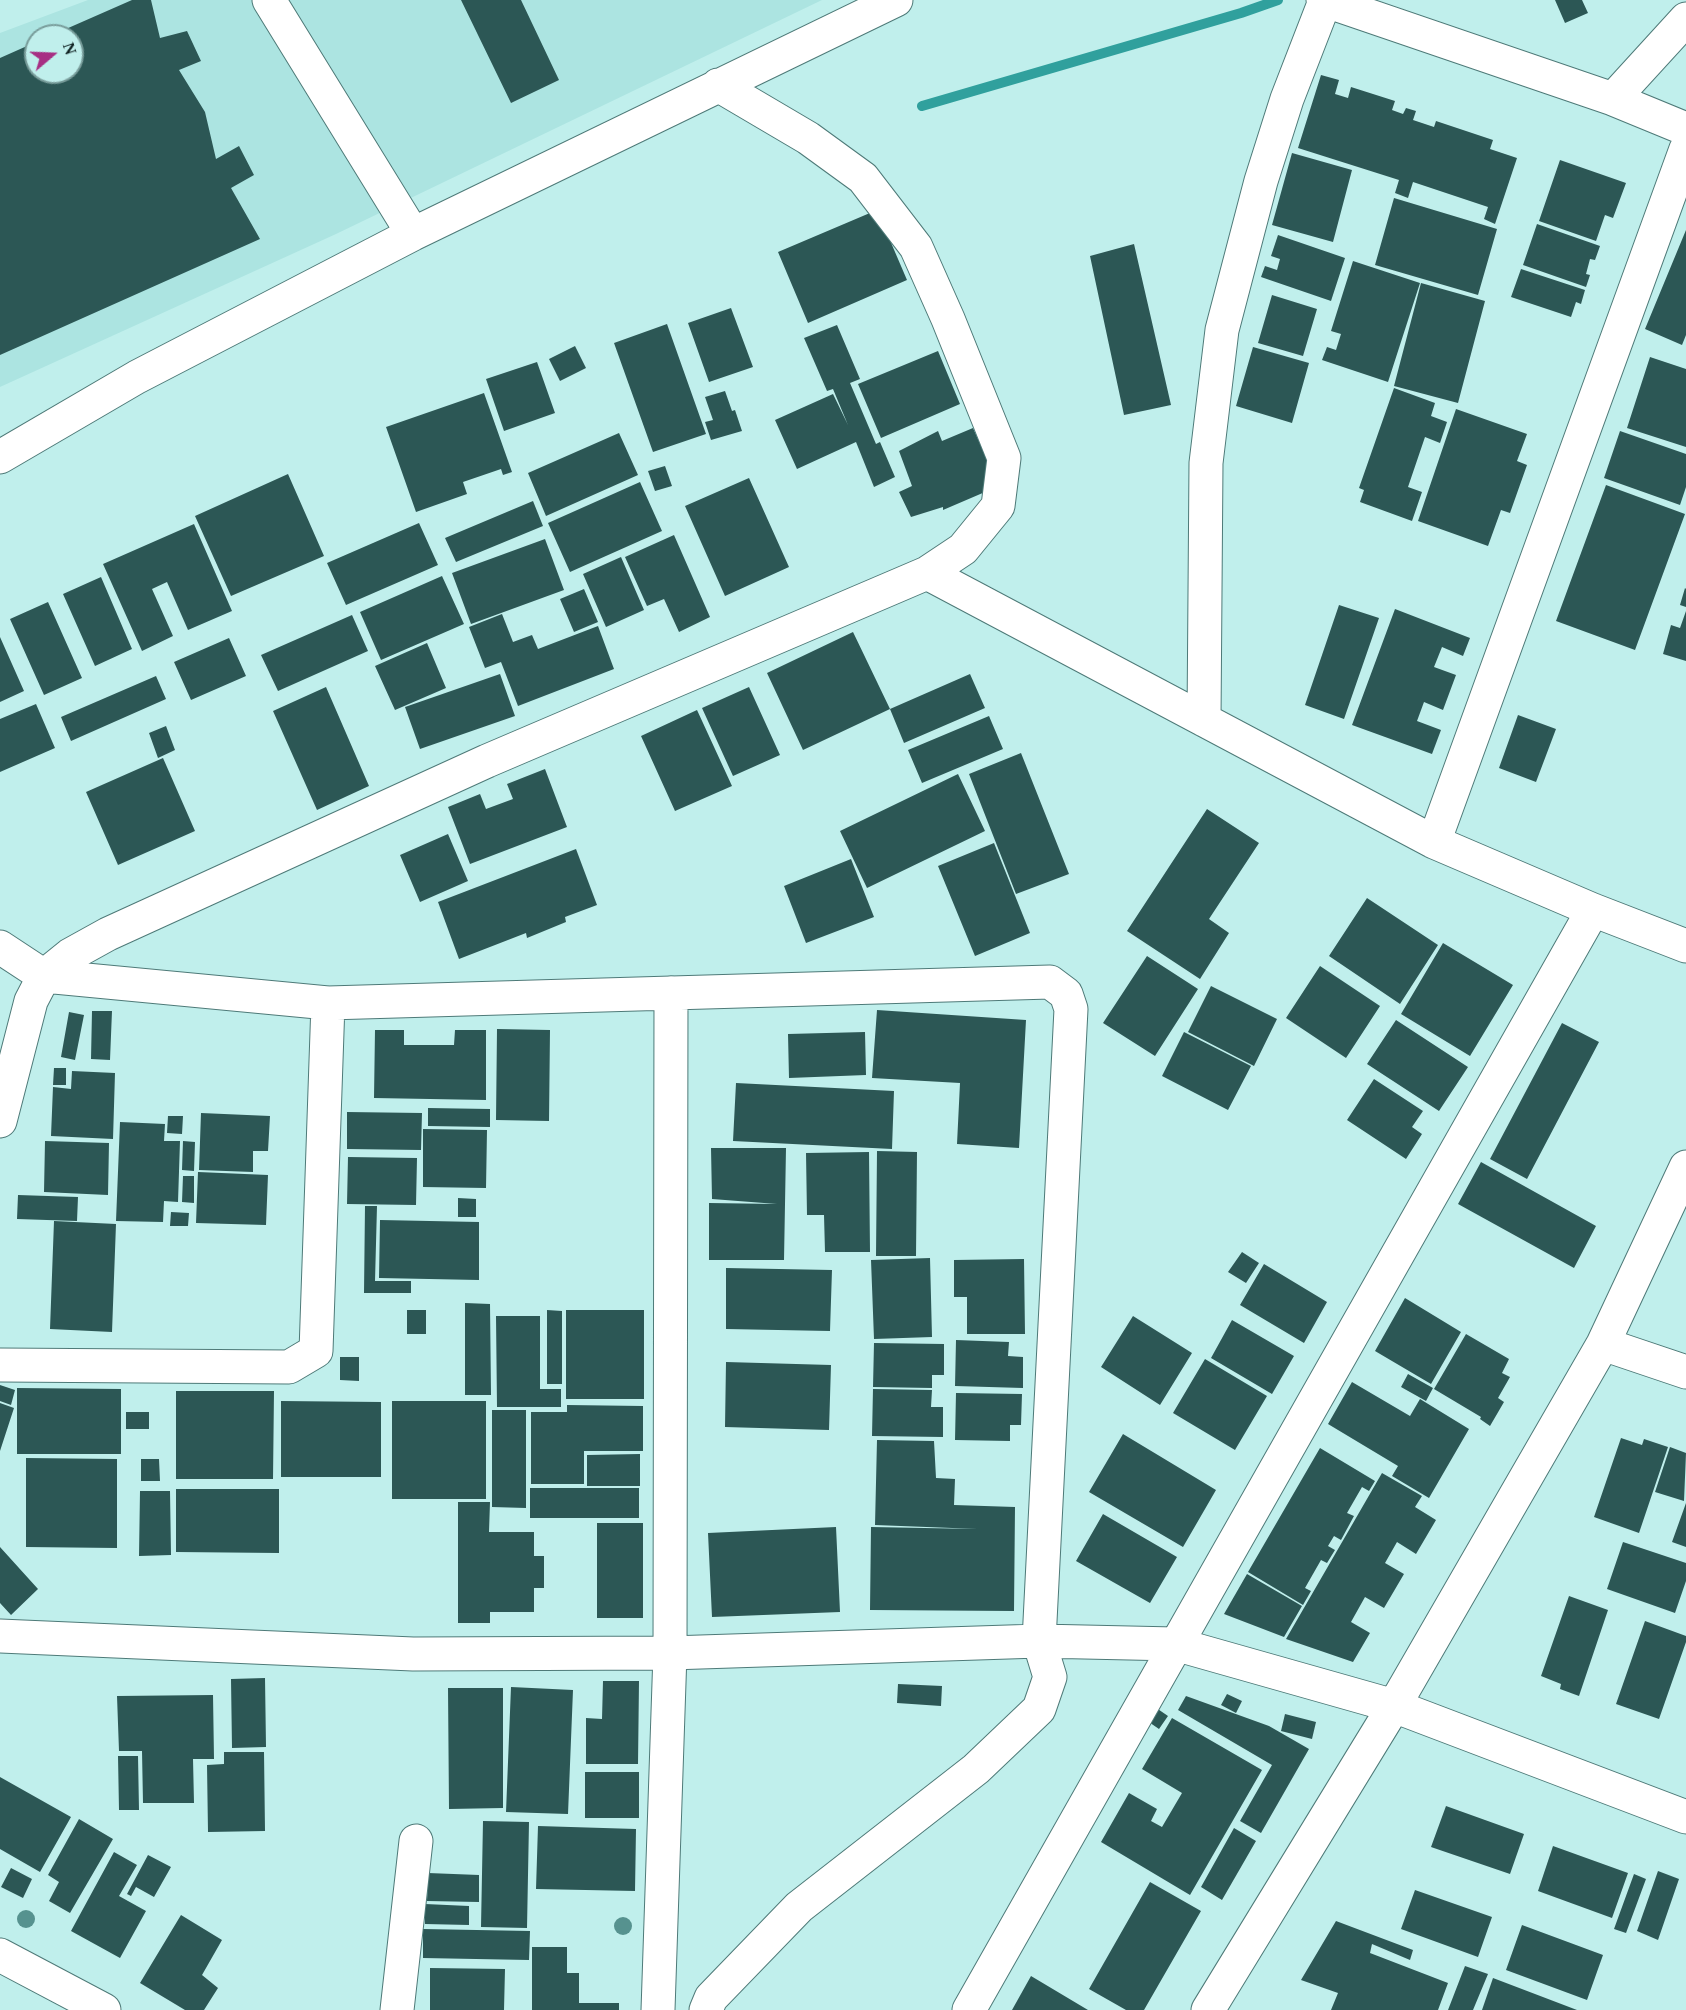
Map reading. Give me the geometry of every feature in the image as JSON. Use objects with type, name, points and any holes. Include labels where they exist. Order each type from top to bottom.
[{"type":"street","points":[[269,0],[413,234]]},
{"type":"street","points":[[0,457],[137,377],[413,234],[896,0]]},
{"type":"street","points":[[1204,720],[1206,463],[1222,330],[1267,160],[1324,1],[1613,99],[1686,129]]},
{"type":"street","points":[[1613,99],[1686,19]]},
{"type":"street","points":[[0,1121],[31,1001],[44,976],[70,955],[108,934],[487,761],[927,573],[963,549],[998,507],[1004,458],[948,319],[916,247],[863,178],[808,138],[718,85]]},
{"type":"street","points":[[1434,842],[1686,149]]},
{"type":"street","points":[[927,573],[1434,842],[1593,910],[1686,946]]},
{"type":"street","points":[[969,2010],[1593,910]]},
{"type":"street","points":[[0,947],[44,976],[328,1003],[1050,982],[1066,994],[1071,1009],[1039,1641],[1050,1677],[1039,1708],[976,1769],[799,1907],[711,1998],[706,2010]]},
{"type":"street","points":[[658,2010],[670,1653],[671,993]]},
{"type":"street","points":[[0,1365],[289,1367],[316,1351],[328,1003]]},
{"type":"street","points":[[1208,2010],[1394,1706],[1603,1344],[1686,1167]]},
{"type":"street","points":[[1603,1344],[1686,1372]]},
{"type":"street","points":[[0,1636],[413,1654],[670,1653],[1039,1641],[1175,1644],[1394,1706],[1686,1817]]},
{"type":"street","points":[[397,2010],[416,1841]]},
{"type":"street","points":[[0,1955],[104,2010]]},
{"type":"shaded area","points":[[88,0],[822,0],[336,234],[0,387],[0,33],[24,24]]},
{"type":"building","points":[[132,0],[151,0],[160,38],[187,31],[201,61],[179,70],[205,112],[216,159],[239,146],[254,175],[231,188],[260,239],[0,355],[0,58],[24,47],[24,84],[84,84],[84,24],[77,24]]},
{"type":"building","points":[[461,0],[521,0],[559,80],[511,103]]},
{"type":"building","points":[[1555,0],[1582,0],[1588,13],[1565,23]]},
{"type":"building","points":[[1321,75],[1339,80],[1335,94],[1348,98],[1351,87],[1395,101],[1392,110],[1403,114],[1406,108],[1416,111],[1413,120],[1434,127],[1436,121],[1493,140],[1490,149],[1517,158],[1495,224],[1484,219],[1488,207],[1413,182],[1408,198],[1395,193],[1399,180],[1298,148]]},
{"type":"building","points":[[1292,153],[1352,170],[1333,242],[1272,225]]},
{"type":"building","points":[[1560,160],[1626,183],[1613,218],[1605,215],[1596,241],[1539,221]]},
{"type":"building","points":[[1394,198],[1497,229],[1478,295],[1375,265]]},
{"type":"building","points":[[877,210],[907,280],[808,323],[778,252]]},
{"type":"building","points":[[1537,224],[1600,246],[1595,260],[1590,259],[1586,274],[1590,275],[1586,287],[1523,265]]},
{"type":"building","points":[[1686,230],[1686,335],[1682,345],[1645,329]]},
{"type":"building","points":[[1278,235],[1345,258],[1331,301],[1261,277],[1265,266],[1277,270],[1280,259],[1271,256]]},
{"type":"building","points":[[1134,244],[1171,405],[1124,415],[1090,256]]},
{"type":"building","points":[[1353,261],[1420,283],[1388,382],[1322,360],[1327,347],[1336,350],[1341,334],[1331,331]]},
{"type":"building","points":[[1521,269],[1585,290],[1581,304],[1576,302],[1571,317],[1511,297]]},
{"type":"building","points":[[1421,283],[1485,301],[1458,403],[1394,386]]},
{"type":"building","points":[[1272,295],[1317,309],[1303,356],[1258,343]]},
{"type":"building","points":[[731,308],[753,367],[709,382],[688,323]]},
{"type":"building","points":[[667,324],[706,434],[653,452],[614,343]]},
{"type":"building","points":[[837,325],[860,379],[850,383],[876,444],[880,442],[895,477],[874,487],[856,442],[797,469],[775,420],[833,394],[848,425],[833,389],[827,391],[804,338]]},
{"type":"building","points":[[575,346],[586,368],[560,381],[549,359]]},
{"type":"building","points":[[1253,347],[1309,363],[1292,423],[1236,406]]},
{"type":"building","points":[[938,351],[960,404],[881,438],[858,384]]},
{"type":"building","points":[[1650,357],[1686,369],[1686,447],[1627,428]]},
{"type":"building","points":[[537,362],[555,413],[504,431],[486,379]]},
{"type":"building","points":[[1394,388],[1435,403],[1431,416],[1447,422],[1440,443],[1425,437],[1408,487],[1422,492],[1412,521],[1360,502],[1364,490],[1359,488]]},
{"type":"building","points":[[725,391],[742,431],[711,440],[705,422],[713,420],[705,397]]},
{"type":"building","points":[[484,393],[512,472],[503,475],[501,469],[463,482],[467,494],[416,512],[386,427]]},
{"type":"building","points":[[1456,409],[1527,434],[1517,461],[1527,465],[1510,513],[1501,510],[1488,546],[1418,521]]},
{"type":"building","points":[[973,428],[999,486],[943,510],[943,507],[911,517],[899,492],[912,486],[899,451],[938,431],[942,441]]},
{"type":"building","points":[[1620,431],[1686,454],[1686,487],[1680,505],[1604,478]]},
{"type":"building","points":[[619,433],[638,475],[546,516],[528,473]]},
{"type":"building","points":[[665,466],[672,486],[655,491],[648,471]]},
{"type":"building","points":[[288,474],[324,556],[231,596],[195,516]]},
{"type":"building","points":[[749,478],[789,567],[725,596],[685,506]]},
{"type":"building","points":[[640,482],[662,531],[570,572],[548,523]]},
{"type":"building","points":[[1606,485],[1685,514],[1635,650],[1556,621]]},
{"type":"building","points":[[533,501],[543,526],[456,562],[445,538]]},
{"type":"building","points":[[419,523],[438,565],[346,605],[327,563]]},
{"type":"building","points":[[194,524],[232,611],[188,630],[167,582],[152,589],[173,636],[142,651],[103,564]]},
{"type":"building","points":[[674,535],[710,617],[679,632],[664,599],[647,606],[625,557]]},
{"type":"building","points":[[545,539],[564,590],[471,624],[452,573]]},
{"type":"building","points":[[621,557],[644,610],[606,627],[583,574]]},
{"type":"building","points":[[442,576],[464,624],[381,660],[360,612]]},
{"type":"building","points":[[101,577],[132,649],[95,666],[63,594]]},
{"type":"building","points":[[584,589],[598,622],[574,632],[560,599]]},
{"type":"building","points":[[1686,589],[1686,607],[1680,605]]},
{"type":"building","points":[[48,602],[82,678],[44,695],[10,619]]},
{"type":"building","points":[[1339,605],[1379,618],[1344,719],[1305,705]]},
{"type":"building","points":[[1395,609],[1470,638],[1463,656],[1442,647],[1434,667],[1456,675],[1443,710],[1424,702],[1417,721],[1441,730],[1432,754],[1352,725]]},
{"type":"building","points":[[1686,611],[1686,661],[1663,654],[1671,625],[1680,628]]},
{"type":"building","points":[[502,614],[513,642],[532,635],[538,649],[598,626],[614,669],[518,706],[501,662],[485,668],[469,627]]},
{"type":"building","points":[[352,615],[368,651],[278,691],[261,655]]},
{"type":"building","points":[[853,632],[890,709],[803,750],[767,673]]},
{"type":"building","points":[[0,637],[24,691],[0,702]]},
{"type":"building","points":[[229,638],[246,676],[191,700],[174,662]]},
{"type":"building","points":[[427,643],[446,688],[395,710],[375,666]]},
{"type":"building","points":[[500,674],[515,716],[420,749],[405,707]]},
{"type":"building","points":[[970,674],[985,708],[904,743],[890,709]]},
{"type":"building","points":[[156,676],[166,699],[71,741],[61,717]]},
{"type":"building","points":[[326,687],[369,786],[317,810],[273,711]]},
{"type":"building","points":[[749,687],[780,755],[733,776],[702,708]]},
{"type":"building","points":[[36,704],[55,748],[0,772],[0,719]]},
{"type":"building","points":[[697,710],[732,786],[675,811],[641,736]]},
{"type":"building","points":[[1518,715],[1556,729],[1536,782],[1499,768]]},
{"type":"building","points":[[989,716],[1003,749],[922,783],[908,750]]},
{"type":"building","points":[[166,726],[175,750],[158,758],[149,733]]},
{"type":"building","points":[[1021,753],[1069,874],[1016,894],[969,774]]},
{"type":"building","points":[[163,758],[195,831],[118,865],[86,792]]},
{"type":"building","points":[[545,769],[567,827],[470,864],[448,807],[480,794],[486,809],[513,799],[507,784]]},
{"type":"building","points":[[958,774],[985,831],[867,888],[840,831]]},
{"type":"building","points":[[1207,809],[1259,843],[1209,919],[1229,933],[1200,979],[1127,931]]},
{"type":"building","points":[[448,834],[468,881],[420,902],[400,855]]},
{"type":"building","points":[[994,843],[1030,933],[975,956],[938,866]]},
{"type":"building","points":[[576,849],[597,905],[565,917],[566,922],[527,938],[526,933],[459,959],[438,902]]},
{"type":"building","points":[[851,859],[874,917],[806,943],[784,886]]},
{"type":"building","points":[[1367,898],[1438,945],[1400,1004],[1329,956]]},
{"type":"building","points":[[1443,943],[1513,985],[1470,1056],[1401,1014]]},
{"type":"building","points":[[1147,956],[1198,989],[1155,1056],[1103,1023]]},
{"type":"building","points":[[1320,966],[1380,1006],[1346,1058],[1286,1018]]},
{"type":"building","points":[[1211,986],[1277,1019],[1254,1066],[1188,1032]]},
{"type":"building","points":[[877,1010],[1026,1020],[1019,1148],[957,1144],[960,1083],[872,1078]]},
{"type":"building","points":[[92,1011],[112,1011],[110,1060],[91,1059]]},
{"type":"building","points":[[69,1012],[84,1015],[75,1060],[61,1057]]},
{"type":"building","points":[[1396,1020],[1468,1067],[1439,1111],[1367,1064]]},
{"type":"building","points":[[1562,1023],[1599,1042],[1527,1179],[1490,1159]]},
{"type":"building","points":[[497,1029],[550,1030],[549,1121],[496,1120]]},
{"type":"building","points":[[375,1030],[404,1030],[404,1045],[454,1045],[455,1030],[486,1030],[486,1100],[374,1098]]},
{"type":"building","points":[[865,1032],[866,1075],[789,1078],[788,1034]]},
{"type":"building","points":[[1184,1032],[1251,1066],[1228,1110],[1162,1076]]},
{"type":"building","points":[[54,1068],[66,1068],[66,1085],[53,1085]]},
{"type":"building","points":[[72,1071],[115,1073],[113,1139],[51,1136],[53,1087],[71,1089]]},
{"type":"building","points":[[1374,1079],[1423,1111],[1412,1127],[1422,1134],[1406,1159],[1347,1120]]},
{"type":"building","points":[[736,1083],[894,1091],[892,1149],[733,1141]]},
{"type":"building","points":[[428,1108],[490,1109],[490,1127],[428,1126]]},
{"type":"building","points":[[347,1112],[422,1113],[421,1150],[347,1149]]},
{"type":"building","points":[[201,1113],[270,1116],[268,1151],[253,1151],[253,1172],[199,1170]]},
{"type":"building","points":[[168,1116],[183,1116],[182,1134],[167,1133]]},
{"type":"building","points":[[120,1122],[165,1124],[164,1141],[180,1141],[178,1202],[164,1201],[163,1222],[116,1221]]},
{"type":"building","points":[[423,1129],[487,1130],[486,1188],[423,1187]]},
{"type":"building","points":[[45,1141],[109,1143],[108,1195],[44,1192]]},
{"type":"building","points":[[183,1141],[195,1142],[194,1171],[182,1170]]},
{"type":"building","points":[[711,1148],[786,1148],[784,1260],[709,1260],[709,1203],[777,1204],[712,1199]]},
{"type":"building","points":[[877,1151],[917,1152],[916,1256],[876,1256]]},
{"type":"building","points":[[869,1152],[870,1252],[825,1252],[824,1215],[807,1215],[806,1153]]},
{"type":"building","points":[[348,1157],[417,1158],[416,1205],[347,1204]]},
{"type":"building","points":[[1481,1162],[1596,1226],[1574,1268],[1458,1204]]},
{"type":"building","points":[[198,1172],[268,1175],[266,1225],[196,1223]]},
{"type":"building","points":[[183,1176],[194,1176],[194,1203],[182,1202]]},
{"type":"building","points":[[18,1195],[78,1197],[77,1221],[17,1219]]},
{"type":"building","points":[[458,1198],[476,1199],[476,1217],[458,1217]]},
{"type":"building","points":[[365,1206],[377,1206],[375,1281],[411,1281],[411,1293],[364,1293]]},
{"type":"building","points":[[171,1212],[189,1213],[188,1226],[170,1226]]},
{"type":"building","points":[[380,1220],[479,1222],[479,1280],[379,1278]]},
{"type":"building","points":[[54,1221],[116,1224],[112,1332],[50,1329]]},
{"type":"building","points":[[1242,1252],[1259,1263],[1246,1283],[1228,1272]]},
{"type":"building","points":[[930,1258],[932,1337],[874,1339],[871,1260]]},
{"type":"building","points":[[1024,1259],[1025,1334],[967,1334],[967,1297],[954,1297],[954,1260]]},
{"type":"building","points":[[1264,1264],[1327,1302],[1304,1343],[1240,1305]]},
{"type":"building","points":[[726,1268],[832,1270],[830,1331],[726,1329]]},
{"type":"building","points":[[1405,1298],[1461,1332],[1431,1384],[1375,1351]]},
{"type":"building","points":[[465,1303],[490,1304],[491,1395],[465,1395]]},
{"type":"building","points":[[407,1310],[426,1310],[426,1334],[407,1334]]},
{"type":"building","points":[[547,1310],[562,1311],[562,1384],[547,1384]]},
{"type":"building","points":[[566,1310],[644,1310],[644,1399],[566,1399]]},
{"type":"building","points":[[496,1316],[540,1316],[540,1389],[561,1389],[561,1407],[497,1407]]},
{"type":"building","points":[[1133,1316],[1192,1353],[1160,1405],[1101,1367]]},
{"type":"building","points":[[1232,1320],[1294,1356],[1272,1394],[1211,1358]]},
{"type":"building","points":[[1466,1334],[1509,1359],[1502,1373],[1510,1377],[1498,1398],[1504,1402],[1490,1426],[1480,1419],[1481,1417],[1434,1389]]},
{"type":"building","points":[[956,1340],[1009,1342],[1008,1356],[1023,1357],[1023,1388],[955,1386]]},
{"type":"building","points":[[874,1343],[944,1344],[944,1375],[932,1375],[932,1388],[873,1387]]},
{"type":"building","points":[[340,1357],[359,1357],[359,1381],[340,1380]]},
{"type":"building","points":[[1205,1359],[1267,1396],[1235,1450],[1173,1413]]},
{"type":"building","points":[[726,1362],[831,1365],[829,1430],[725,1427]]},
{"type":"building","points":[[1408,1374],[1433,1388],[1426,1401],[1401,1387]]},
{"type":"building","points":[[1352,1382],[1410,1416],[1420,1399],[1469,1429],[1429,1498],[1392,1476],[1398,1466],[1328,1424]]},
{"type":"building","points":[[0,1385],[15,1390],[11,1405],[0,1401]]},
{"type":"building","points":[[17,1388],[121,1389],[121,1454],[17,1454]]},
{"type":"building","points":[[873,1389],[932,1390],[931,1407],[943,1407],[943,1437],[872,1436]]},
{"type":"building","points":[[176,1391],[274,1391],[273,1479],[176,1479]]},
{"type":"building","points":[[956,1393],[1022,1394],[1021,1425],[1010,1425],[1010,1441],[955,1440]]},
{"type":"building","points":[[281,1401],[381,1402],[381,1477],[281,1477]]},
{"type":"building","points":[[392,1401],[486,1401],[486,1499],[392,1499]]},
{"type":"building","points":[[0,1403],[14,1408],[0,1451]]},
{"type":"building","points":[[567,1405],[643,1406],[643,1451],[584,1451],[584,1484],[531,1484],[531,1412],[567,1412]]},
{"type":"building","points":[[492,1410],[526,1410],[526,1508],[492,1507]]},
{"type":"building","points":[[126,1412],[149,1412],[149,1429],[126,1429]]},
{"type":"building","points":[[1123,1434],[1216,1490],[1183,1547],[1089,1492]]},
{"type":"building","points":[[1621,1438],[1642,1445],[1644,1439],[1668,1447],[1639,1533],[1594,1517]]},
{"type":"building","points":[[877,1440],[934,1441],[936,1478],[955,1479],[954,1505],[1015,1507],[1014,1611],[870,1610],[871,1527],[978,1529],[875,1525]]},
{"type":"building","points":[[1670,1447],[1686,1453],[1684,1501],[1655,1492]]},
{"type":"building","points":[[1320,1448],[1375,1481],[1369,1491],[1362,1487],[1347,1513],[1354,1516],[1341,1540],[1334,1536],[1328,1546],[1335,1550],[1327,1563],[1321,1560],[1305,1588],[1311,1591],[1303,1605],[1248,1572]]},
{"type":"building","points":[[640,1454],[640,1486],[587,1486],[587,1455]]},
{"type":"building","points":[[26,1458],[117,1459],[117,1548],[26,1547]]},
{"type":"building","points":[[141,1459],[159,1459],[160,1481],[141,1481]]},
{"type":"building","points":[[1382,1473],[1422,1496],[1415,1507],[1436,1520],[1416,1554],[1397,1542],[1385,1563],[1404,1574],[1384,1608],[1365,1597],[1351,1622],[1370,1633],[1353,1662],[1286,1639]]},
{"type":"building","points":[[530,1488],[639,1488],[639,1518],[530,1518]]},
{"type":"building","points":[[176,1489],[279,1489],[279,1553],[176,1552]]},
{"type":"building","points":[[140,1491],[170,1491],[171,1555],[139,1556]]},
{"type":"building","points":[[458,1502],[490,1502],[489,1532],[534,1532],[534,1556],[544,1556],[544,1588],[534,1588],[534,1612],[490,1612],[490,1623],[458,1623]]},
{"type":"building","points":[[1686,1503],[1686,1547],[1672,1542]]},
{"type":"building","points":[[1103,1514],[1177,1557],[1150,1603],[1076,1561]]},
{"type":"building","points":[[597,1523],[643,1523],[643,1618],[597,1618]]},
{"type":"building","points":[[836,1527],[840,1612],[712,1617],[708,1533]]},
{"type":"building","points":[[1623,1542],[1686,1563],[1686,1581],[1675,1613],[1607,1589]]},
{"type":"building","points":[[0,1547],[38,1589],[11,1615],[0,1603]]},
{"type":"building","points":[[1247,1574],[1302,1606],[1284,1637],[1224,1614]]},
{"type":"building","points":[[1569,1596],[1608,1610],[1579,1696],[1560,1689],[1561,1684],[1541,1676]]},
{"type":"building","points":[[1645,1621],[1686,1636],[1686,1642],[1659,1719],[1616,1704]]},
{"type":"building","points":[[265,1678],[266,1747],[232,1748],[231,1679]]},
{"type":"building","points":[[603,1681],[639,1681],[638,1764],[586,1764],[586,1718],[602,1719]]},
{"type":"building","points":[[898,1684],[942,1686],[941,1706],[897,1703]]},
{"type":"building","points":[[511,1687],[573,1690],[568,1814],[506,1812]]},
{"type":"building","points":[[448,1688],[503,1688],[503,1808],[449,1809]]},
{"type":"building","points":[[1227,1694],[1242,1701],[1236,1713],[1221,1705]]},
{"type":"building","points":[[213,1695],[214,1759],[193,1759],[194,1803],[143,1803],[142,1751],[119,1751],[117,1696]]},
{"type":"building","points":[[1186,1696],[1269,1726],[1309,1749],[1261,1833],[1240,1821],[1272,1765],[1178,1710]]},
{"type":"building","points":[[1149,1703],[1168,1716],[1159,1729],[1140,1716]]},
{"type":"building","points":[[1285,1714],[1316,1722],[1312,1739],[1281,1731]]},
{"type":"building","points":[[1172,1718],[1262,1770],[1190,1895],[1101,1842],[1129,1793],[1157,1809],[1151,1821],[1162,1827],[1182,1793],[1142,1769]]},
{"type":"building","points":[[224,1752],[264,1752],[265,1831],[208,1832],[207,1765],[224,1764]]},
{"type":"building","points":[[118,1756],[138,1756],[139,1810],[119,1810]]},
{"type":"building","points":[[585,1772],[639,1772],[639,1818],[585,1818]]},
{"type":"building","points":[[0,1777],[71,1817],[40,1872],[0,1849]]},
{"type":"building","points":[[1446,1806],[1524,1834],[1510,1874],[1431,1847]]},
{"type":"building","points":[[79,1819],[113,1839],[70,1913],[49,1901],[59,1882],[48,1875]]},
{"type":"building","points":[[483,1821],[529,1822],[527,1928],[481,1927]]},
{"type":"building","points":[[538,1826],[636,1829],[635,1891],[536,1889]]},
{"type":"building","points":[[1234,1828],[1256,1841],[1222,1900],[1201,1887]]},
{"type":"building","points":[[1553,1846],[1628,1873],[1612,1918],[1538,1891]]},
{"type":"building","points":[[114,1852],[137,1865],[119,1896],[146,1911],[120,1958],[71,1931]]},
{"type":"building","points":[[148,1855],[171,1867],[154,1897],[136,1887],[131,1896],[127,1894]]},
{"type":"building","points":[[11,1868],[32,1879],[23,1898],[1,1887]]},
{"type":"building","points":[[1658,1871],[1679,1879],[1658,1940],[1637,1931]]},
{"type":"building","points":[[428,1873],[479,1875],[479,1902],[427,1901]]},
{"type":"building","points":[[1634,1874],[1646,1879],[1626,1933],[1614,1929]]},
{"type":"building","points":[[1150,1882],[1201,1911],[1144,2010],[1126,2010],[1089,1989]]},
{"type":"building","points":[[1415,1890],[1492,1917],[1478,1957],[1401,1929]]},
{"type":"building","points":[[425,1904],[469,1906],[469,1925],[425,1924]]},
{"type":"building","points":[[181,1915],[222,1940],[202,1975],[218,1988],[204,2010],[185,2010],[140,1983]]},
{"type":"building","points":[[1336,1921],[1413,1950],[1410,1960],[1372,1944],[1370,1953],[1448,1983],[1438,2010],[1331,2010],[1338,1993],[1301,1980]]},
{"type":"building","points":[[1522,1925],[1603,1955],[1587,2000],[1506,1970]]},
{"type":"building","points":[[423,1929],[530,1931],[529,1960],[423,1958]]},
{"type":"building","points":[[532,1947],[567,1947],[567,1973],[579,1973],[579,2003],[619,2003],[619,2010],[532,2010]]},
{"type":"building","points":[[1465,1966],[1488,1974],[1473,2010],[1448,2010]]},
{"type":"building","points":[[430,1968],[505,1969],[504,2010],[430,2010]]},
{"type":"building","points":[[1031,1976],[1088,2010],[1012,2010]]},
{"type":"building","points":[[1493,1978],[1577,2010],[1482,2010]]},
{"type":"waterway","points":[[922,106],[1241,13],[1278,0]]}]
